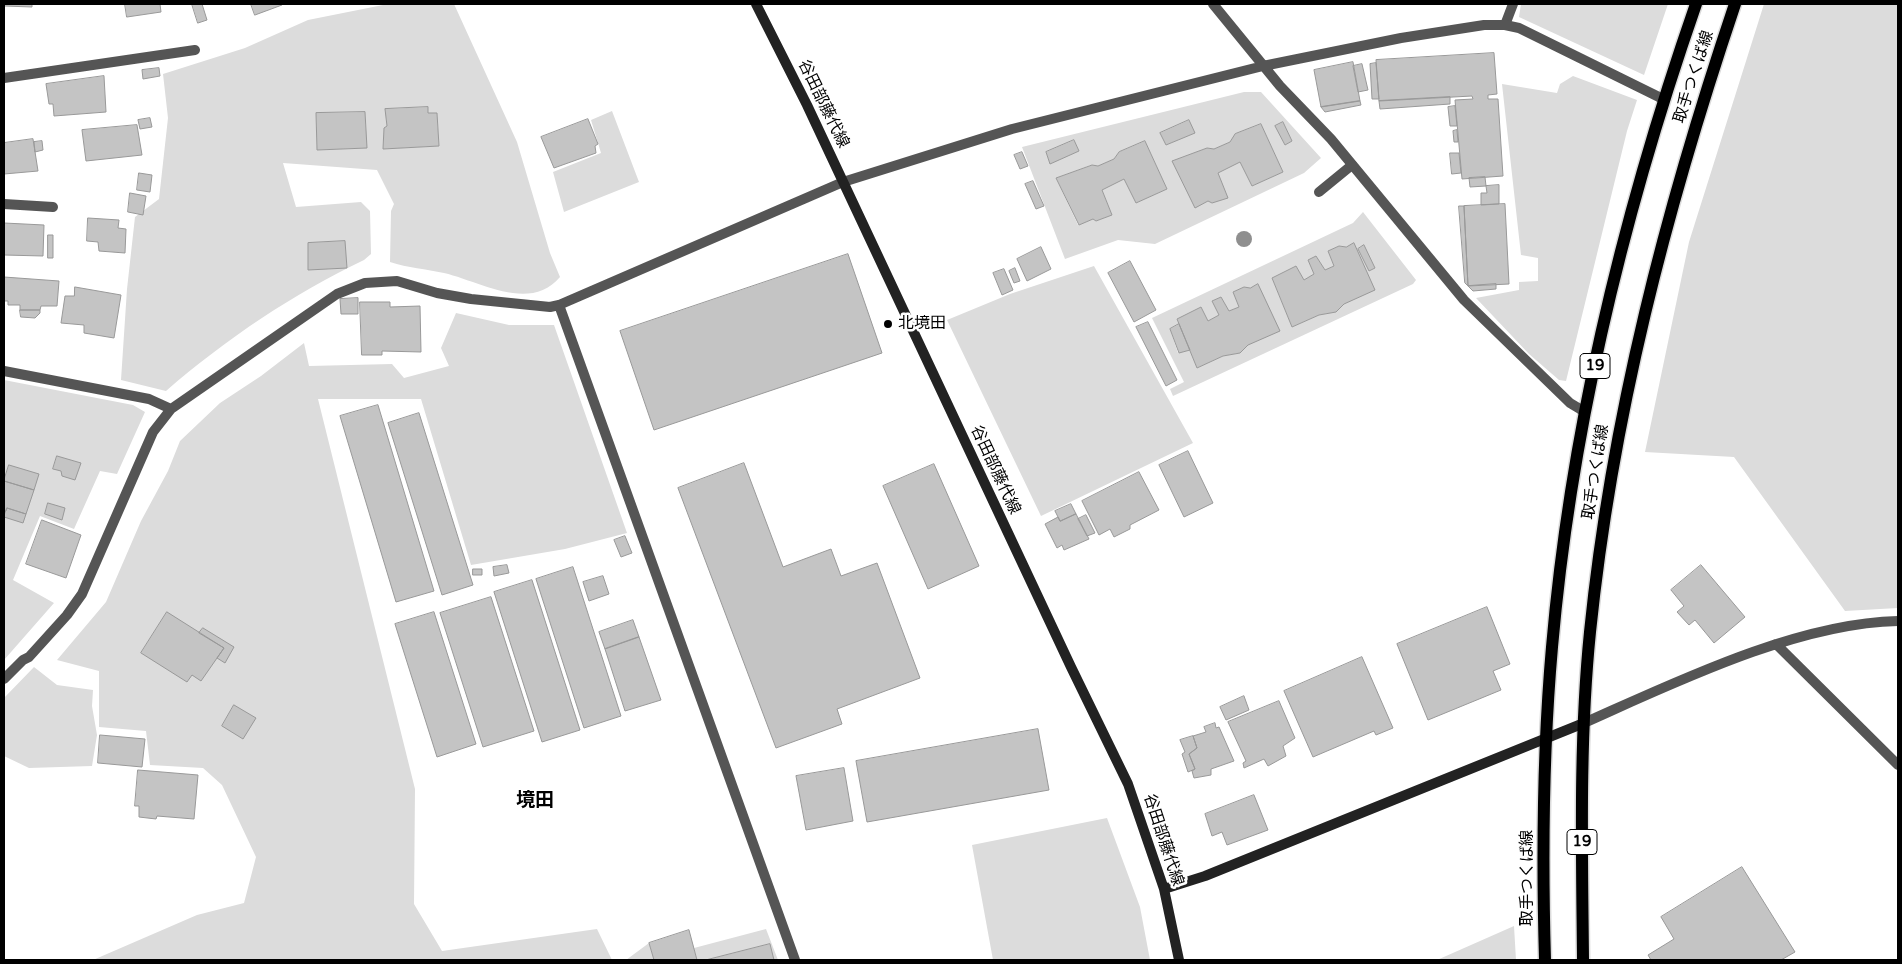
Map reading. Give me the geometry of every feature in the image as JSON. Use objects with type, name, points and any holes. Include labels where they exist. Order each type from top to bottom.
[{"type":"main road","name":"谷田部藤代線","points":[[756,4],[808,105],[1071,667],[1117,759],[1150,841],[1164,889],[1179,960]]},
{"type":"main road","name":"取手つくば線","points":[[1545,960],[1543,891],[1547,738],[1552,648],[1563,554],[1585,412],[1617,266],[1663,99],[1696,4]]},
{"type":"main road","name":"取手つくば線","points":[[1583,960],[1584,723],[1590,635],[1598,561],[1621,421],[1653,278],[1696,122],[1736,4]]},
{"type":"main road","points":[[1164,889],[1205,876],[1584,723]]},
{"type":"street","points":[[1213,4],[1262,66],[1352,165],[1464,300],[1570,403],[1585,412]]},
{"type":"street","points":[[1505,25],[1513,4]]},
{"type":"street","points":[[4,679],[35,650],[67,615],[82,594],[153,432],[171,409],[337,294],[365,284],[397,280],[437,293],[470,299],[550,307],[559,305],[843,182],[1012,129],[1262,66],[1401,38],[1484,25],[1505,25],[1519,28],[1663,99]]},
{"type":"street","points":[[4,78],[195,50]]},
{"type":"street","points":[[1319,192],[1352,165]]},
{"type":"street","points":[[4,204],[53,207]]},
{"type":"street","points":[[559,305],[795,960]]},
{"type":"street","points":[[4,371],[149,399],[171,409]]},
{"type":"street","points":[[1584,723],[1709,669],[1776,644],[1824,631],[1882,621],[1898,621]]},
{"type":"street","points":[[1776,644],[1898,765]]},
{"type":"shaded area","points":[[388,4],[454,4],[517,142],[550,253],[560,277],[548,287],[534,293],[519,294],[504,292],[444,273],[390,262],[391,211],[394,204],[377,170],[283,163],[296,207],[361,202],[370,211],[371,254],[364,260],[312,287],[261,319],[212,353],[166,391],[121,380],[127,289],[135,217],[159,199],[168,118],[163,74],[245,48],[308,20]],"holes":[[[428,107],[428,113],[437,113],[439,146],[383,149],[384,129],[387,126],[386,109]],[[365,112],[366,148],[317,150],[316,113]]]},
{"type":"shaded area","points":[[1521,4],[1668,4],[1644,75],[1519,17]]},
{"type":"shaded area","points":[[1764,4],[1898,4],[1898,608],[1845,611],[1734,457],[1645,452],[1689,242]]},
{"type":"shaded area","points":[[1573,76],[1637,100],[1627,131],[1566,381],[1559,380],[1529,354],[1476,298],[1519,290],[1519,282],[1538,281],[1538,258],[1521,255],[1502,84],[1557,93],[1560,84]]},
{"type":"shaded area","points":[[1244,92],[1261,92],[1321,158],[1304,173],[1155,244],[1118,240],[1065,259],[1022,147]],"holes":[[[1189,120],[1194,133],[1166,145],[1160,133]],[[1283,122],[1292,141],[1285,145],[1276,126]],[[1261,124],[1283,172],[1252,186],[1240,162],[1218,173],[1227,198],[1212,203],[1208,201],[1195,207],[1173,161],[1207,148],[1214,149],[1230,142],[1236,134]],[[1074,140],[1079,151],[1050,163],[1046,152]],[[1145,141],[1167,189],[1136,203],[1124,179],[1102,190],[1112,215],[1096,221],[1093,219],[1078,225],[1056,178],[1091,165],[1098,166],[1114,159],[1119,152]]]},
{"type":"shaded area","points":[[612,111],[639,182],[564,212],[553,172],[601,153],[591,120]]},
{"type":"shaded area","points":[[1363,212],[1416,280],[1413,284],[1173,396],[1170,389],[1184,382],[1152,318],[1353,223]],"holes":[[[1339,246],[1346,247],[1344,304],[1335,312],[1319,315],[1292,327],[1272,278],[1296,266],[1304,280],[1314,274],[1308,260],[1316,256],[1325,270],[1334,266],[1328,251]],[[1364,246],[1375,268],[1369,271],[1358,249]],[[1244,287],[1250,288],[1248,345],[1240,353],[1223,356],[1197,368],[1190,350],[1178,353],[1170,329],[1179,324],[1177,319],[1201,307],[1208,321],[1219,315],[1212,301],[1221,297],[1229,311],[1239,307],[1233,292]]]},
{"type":"shaded area","points":[[1094,266],[1193,443],[1041,516],[947,320],[1010,294]]},
{"type":"shaded area","points":[[456,313],[509,325],[554,325],[627,533],[565,549],[471,565],[421,399],[318,399],[415,789],[414,904],[442,951],[597,929],[612,960],[93,960],[197,915],[244,903],[256,857],[222,785],[203,768],[150,765],[146,731],[99,727],[99,671],[57,660],[106,602],[141,521],[168,471],[180,441],[220,403],[261,376],[304,343],[309,366],[392,364],[404,378],[449,366],[441,348]]},
{"type":"shaded area","points":[[4,380],[133,405],[145,412],[117,474],[100,471],[74,529],[40,516],[13,580],[54,603],[4,660]]},
{"type":"shaded area","points":[[34,667],[57,685],[93,690],[92,706],[97,735],[92,766],[29,768],[4,756],[4,698]]},
{"type":"shaded area","points":[[1107,818],[1140,907],[1150,960],[993,960],[972,845]]},
{"type":"shaded area","points":[[1514,926],[1516,960],[1437,960]]},
{"type":"shaded area","points":[[766,929],[778,960],[774,960],[770,945],[706,960],[697,960],[694,948]]},
{"type":"shaded area","points":[[649,943],[654,960],[626,960]]},
{"type":"building","points":[[4,4],[32,4],[32,7],[4,6]]},
{"type":"building","points":[[125,4],[160,4],[161,12],[127,17]]},
{"type":"building","points":[[192,4],[202,4],[207,20],[198,23]]},
{"type":"building","points":[[251,4],[281,4],[282,5],[255,15]]},
{"type":"building","points":[[1494,53],[1497,94],[1488,95],[1488,99],[1498,99],[1503,176],[1462,179],[1455,100],[1473,99],[1472,96],[1379,101],[1376,60]]},
{"type":"building","points":[[1353,62],[1360,101],[1321,107],[1314,70]]},
{"type":"building","points":[[1376,63],[1379,99],[1372,99],[1370,64]]},
{"type":"building","points":[[1362,64],[1368,90],[1358,92],[1353,66]]},
{"type":"building","points":[[159,68],[160,76],[143,79],[142,70]]},
{"type":"building","points":[[104,76],[106,112],[54,116],[53,104],[49,104],[46,84]]},
{"type":"building","points":[[1450,97],[1450,104],[1380,109],[1379,101]]},
{"type":"building","points":[[1360,101],[1361,105],[1325,112],[1321,107]]},
{"type":"building","points":[[1455,106],[1457,126],[1450,126],[1448,107]]},
{"type":"building","points":[[428,107],[428,113],[437,113],[439,146],[383,149],[384,128],[387,126],[385,109]]},
{"type":"building","points":[[365,112],[367,148],[317,150],[316,113]]},
{"type":"building","points":[[150,118],[152,127],[140,129],[138,120]]},
{"type":"building","points":[[588,119],[598,144],[595,146],[596,153],[554,168],[541,137]]},
{"type":"building","points":[[1189,120],[1195,133],[1166,145],[1160,133]]},
{"type":"building","points":[[1283,122],[1292,141],[1285,145],[1275,126]]},
{"type":"building","points":[[1261,124],[1283,172],[1252,186],[1240,162],[1218,173],[1228,198],[1212,203],[1208,201],[1195,208],[1172,161],[1207,148],[1214,149],[1230,142],[1235,134]]},
{"type":"building","points":[[137,125],[142,155],[86,161],[82,130]]},
{"type":"building","points":[[1457,130],[1458,142],[1454,142],[1453,131]]},
{"type":"building","points":[[33,139],[38,171],[4,174],[4,143]]},
{"type":"building","points":[[1074,140],[1079,151],[1050,164],[1046,152]]},
{"type":"building","points":[[42,141],[43,150],[35,152],[34,142]]},
{"type":"building","points":[[1145,141],[1167,189],[1136,203],[1124,179],[1102,190],[1112,215],[1096,221],[1093,219],[1079,225],[1056,178],[1092,165],[1098,166],[1114,159],[1119,152]]},
{"type":"building","points":[[1022,152],[1028,166],[1020,169],[1014,155]]},
{"type":"building","points":[[1450,153],[1459,153],[1461,173],[1452,174]]},
{"type":"building","points":[[139,173],[152,175],[150,192],[137,190]]},
{"type":"building","points":[[1485,177],[1486,186],[1470,187],[1469,178]]},
{"type":"building","points":[[1033,181],[1044,206],[1036,209],[1025,184]]},
{"type":"building","points":[[1499,185],[1499,204],[1481,205],[1481,193],[1487,193],[1486,186]]},
{"type":"building","points":[[130,193],[146,196],[143,215],[128,212]]},
{"type":"building","points":[[1505,204],[1509,284],[1468,286],[1464,206]]},
{"type":"building","points":[[1459,206],[1464,206],[1468,286],[1465,283]]},
{"type":"building","points":[[88,218],[119,220],[118,228],[126,229],[125,253],[99,251],[98,242],[87,241]]},
{"type":"building","points":[[4,223],[44,225],[43,256],[4,255]]},
{"type":"building","points":[[48,235],[53,235],[53,258],[48,258]]},
{"type":"building","points":[[345,241],[347,268],[308,270],[308,243]]},
{"type":"building","points":[[1354,243],[1375,290],[1344,304],[1336,312],[1319,315],[1292,327],[1272,278],[1296,266],[1304,280],[1314,274],[1308,260],[1316,256],[1325,270],[1334,266],[1328,251],[1339,246],[1346,247]]},
{"type":"building","points":[[1364,245],[1375,268],[1369,271],[1358,249]]},
{"type":"building","points":[[1041,247],[1051,269],[1027,281],[1017,259]]},
{"type":"building","points":[[848,254],[882,353],[654,430],[620,331]]},
{"type":"building","points":[[1130,261],[1156,310],[1134,322],[1108,273]]},
{"type":"building","points":[[1015,268],[1020,281],[1014,283],[1009,271]]},
{"type":"building","points":[[1004,269],[1013,290],[1002,295],[993,273]]},
{"type":"building","points":[[4,277],[59,281],[57,306],[41,306],[40,310],[20,310],[20,305],[8,305],[8,301],[4,301]]},
{"type":"building","points":[[1258,284],[1280,331],[1248,345],[1240,353],[1223,356],[1197,368],[1177,319],[1201,307],[1208,321],[1219,315],[1212,301],[1221,297],[1229,311],[1239,307],[1233,292]]},
{"type":"building","points":[[1496,284],[1496,289],[1473,291],[1468,286]]},
{"type":"building","points":[[75,287],[121,295],[114,338],[84,333],[84,325],[61,323],[65,296],[74,296]]},
{"type":"building","points":[[358,298],[358,314],[341,314],[340,299]]},
{"type":"building","points":[[360,302],[390,302],[390,307],[420,306],[421,352],[382,351],[382,355],[362,355]]},
{"type":"building","points":[[20,310],[40,310],[40,313],[35,318],[21,317]]},
{"type":"building","points":[[1148,322],[1177,380],[1166,386],[1136,327]]},
{"type":"building","points":[[1179,324],[1190,350],[1179,353],[1170,329]]},
{"type":"building","points":[[378,405],[434,591],[396,602],[340,416]]},
{"type":"building","points":[[419,413],[473,585],[442,595],[388,423]]},
{"type":"building","points":[[1188,451],[1213,503],[1184,517],[1159,465]]},
{"type":"building","points":[[57,456],[81,463],[75,480],[62,476],[61,471],[53,469]]},
{"type":"building","points":[[744,463],[783,567],[831,549],[841,576],[877,563],[920,678],[837,709],[842,724],[776,748],[678,488]]},
{"type":"building","points":[[934,464],[979,566],[928,589],[883,486]]},
{"type":"building","points":[[9,465],[39,474],[34,490],[4,481]]},
{"type":"building","points":[[1139,472],[1159,510],[1130,525],[1130,529],[1114,537],[1110,529],[1099,535],[1082,501]]},
{"type":"building","points":[[4,481],[34,490],[26,514],[7,508],[4,511]]},
{"type":"building","points":[[48,503],[65,508],[62,520],[45,514]]},
{"type":"building","points":[[1071,504],[1076,514],[1060,521],[1055,511]]},
{"type":"building","points":[[7,508],[26,514],[23,523],[4,517]]},
{"type":"building","points":[[1076,514],[1089,539],[1064,550],[1062,545],[1057,548],[1045,524],[1058,517],[1060,521]]},
{"type":"building","points":[[1086,515],[1095,533],[1087,536],[1078,519]]},
{"type":"building","points":[[42,520],[81,535],[66,578],[26,564]]},
{"type":"building","points":[[625,536],[632,553],[621,557],[614,540]]},
{"type":"building","points":[[507,565],[509,573],[494,576],[493,567]]},
{"type":"building","points":[[1701,565],[1745,617],[1714,643],[1695,620],[1689,625],[1677,612],[1684,606],[1671,590]]},
{"type":"building","points":[[573,567],[621,716],[584,728],[536,579]]},
{"type":"building","points":[[473,569],[482,569],[482,575],[473,575]]},
{"type":"building","points":[[603,576],[609,594],[589,601],[583,582]]},
{"type":"building","points":[[532,580],[580,730],[542,742],[494,592]]},
{"type":"building","points":[[491,597],[534,731],[483,747],[440,613]]},
{"type":"building","points":[[1487,607],[1510,664],[1493,671],[1501,690],[1428,720],[1397,644]]},
{"type":"building","points":[[167,612],[224,648],[201,681],[192,675],[187,682],[141,653]]},
{"type":"building","points":[[434,612],[476,744],[437,757],[395,624]]},
{"type":"building","points":[[633,620],[639,637],[605,649],[599,632]]},
{"type":"building","points":[[203,628],[234,647],[225,663],[217,658],[224,648],[199,633]]},
{"type":"building","points":[[639,637],[661,700],[625,711],[605,649]]},
{"type":"building","points":[[1362,657],[1393,728],[1376,735],[1374,731],[1313,757],[1284,691]]},
{"type":"building","points":[[1244,696],[1249,710],[1226,720],[1220,707]]},
{"type":"building","points":[[1279,701],[1295,738],[1283,746],[1286,756],[1268,766],[1264,759],[1244,768],[1243,763],[1246,761],[1228,722]]},
{"type":"building","points":[[234,705],[256,718],[243,739],[222,726]]},
{"type":"building","points":[[1215,723],[1216,728],[1219,727],[1234,761],[1211,769],[1211,775],[1194,778],[1192,771],[1195,769],[1189,754],[1197,748],[1193,736],[1206,732],[1204,727]]},
{"type":"building","points":[[1038,729],[1049,790],[867,822],[856,761]]},
{"type":"building","points":[[100,735],[145,739],[142,767],[98,763]]},
{"type":"building","points":[[1193,736],[1197,748],[1189,754],[1195,769],[1188,772],[1182,754],[1185,752],[1180,740]]},
{"type":"building","points":[[844,768],[853,821],[806,830],[796,776]]},
{"type":"building","points":[[138,770],[198,775],[194,819],[157,816],[156,819],[139,817],[139,806],[135,806]]},
{"type":"building","points":[[1254,795],[1268,830],[1227,845],[1222,832],[1212,836],[1205,814]]},
{"type":"building","points":[[1742,867],[1795,952],[1781,960],[1651,960],[1648,955],[1674,939],[1661,917]]},
{"type":"building","points":[[689,930],[697,960],[654,960],[649,943]]},
{"type":"building","points":[[770,944],[774,960],[706,960]]},
{"type":"place","name":"北境田","points":[[888,324]]},
{"type":"district","name":"境田","points":[[535,801]]}]
